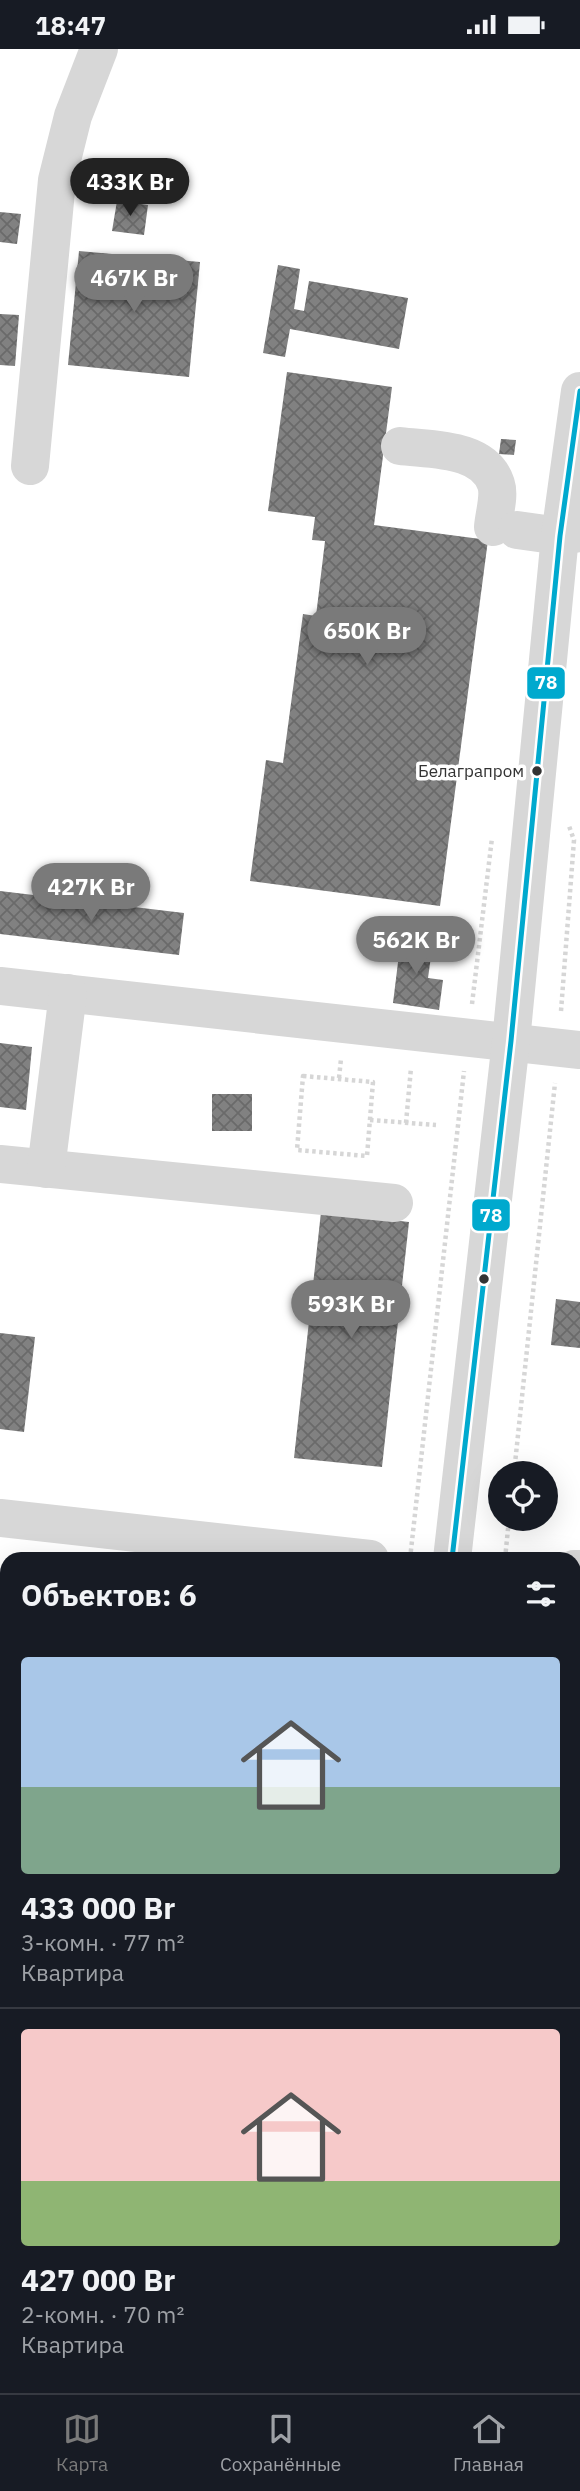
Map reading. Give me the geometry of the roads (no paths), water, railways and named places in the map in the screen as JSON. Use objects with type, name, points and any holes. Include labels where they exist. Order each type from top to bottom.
[{"type":"street","points":[[30,466],[57,180],[73,116],[99,49]]},
{"type":"street","points":[[453,1552],[570,535],[580,391]]},
{"type":"street","points":[[400,446],[458,453],[485,466],[496,484],[505,529],[570,535]]},
{"type":"street","points":[[0,986],[569,1048]]},
{"type":"street","points":[[46,1169],[68,993]]},
{"type":"street","points":[[0,1164],[394,1203]]},
{"type":"street","points":[[0,1518],[307,1552]]},
{"type":"place","name":"Белаграпром","points":[[537,771]]}]
